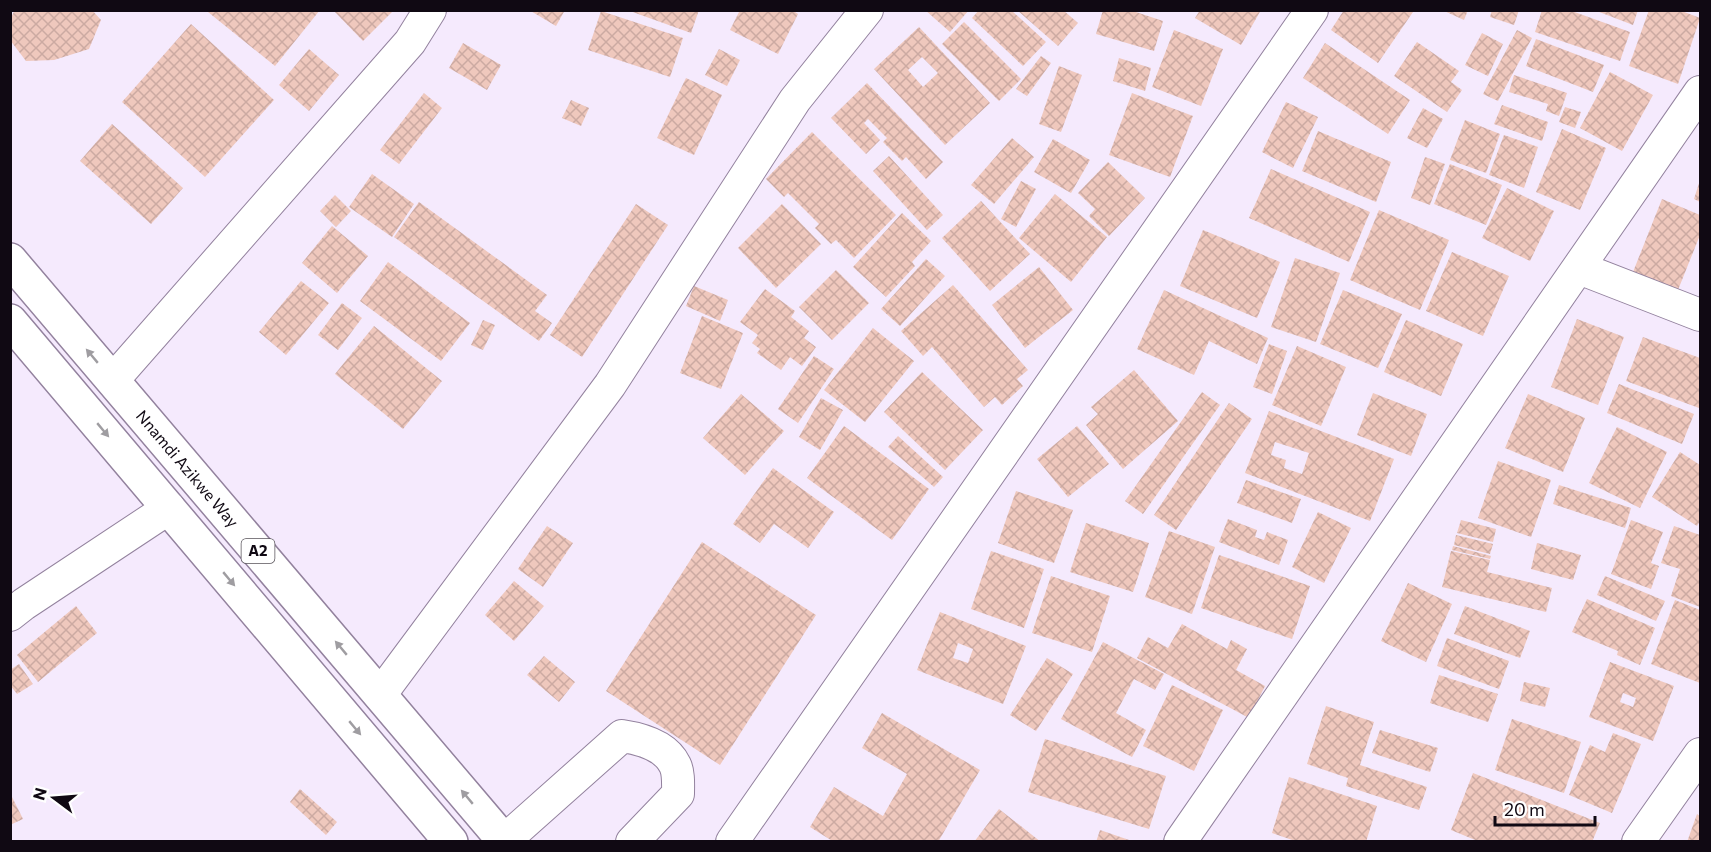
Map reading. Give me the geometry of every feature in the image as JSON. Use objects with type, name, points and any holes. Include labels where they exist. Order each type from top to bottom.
[{"type":"highway","name":"Nnamdi Azikwe Way","points":[[10,260],[504,841]]},
{"type":"highway","name":"A2","points":[[10,321],[451,842]]},
{"type":"street","points":[[113,380],[410,42],[430,10]]},
{"type":"street","points":[[380,695],[610,385],[795,100],[867,10]]},
{"type":"street","points":[[732,842],[1312,10]]},
{"type":"street","points":[[1180,842],[1701,92]]},
{"type":"street","points":[[1579,268],[1701,315]]},
{"type":"street","points":[[10,615],[169,508]]},
{"type":"street","points":[[504,841],[622,736],[641,739],[666,752],[676,767],[678,794],[632,842]]},
{"type":"street","points":[[1638,842],[1701,754]]},
{"type":"building","points":[[15,10],[92,10],[101,20],[89,49],[54,60],[26,61],[10,40],[10,19]]},
{"type":"building","points":[[210,10],[320,10],[275,66],[208,12]]},
{"type":"building","points":[[333,10],[394,10],[363,41]]},
{"type":"building","points":[[529,10],[565,10],[556,26]]},
{"type":"building","points":[[627,10],[699,10],[691,33]]},
{"type":"building","points":[[740,10],[792,10],[798,14],[778,54],[730,30]]},
{"type":"building","points":[[925,10],[969,10],[950,32]]},
{"type":"building","points":[[979,10],[1011,10],[1046,42],[1023,66],[972,18]]},
{"type":"building","points":[[1017,10],[1063,10],[1078,23],[1058,46]]},
{"type":"building","points":[[1103,10],[1130,10],[1163,21],[1154,51],[1096,34]]},
{"type":"building","points":[[1200,10],[1261,10],[1241,45],[1195,18]]},
{"type":"building","points":[[1344,10],[1412,10],[1413,12],[1378,63],[1331,30]]},
{"type":"building","points":[[1442,10],[1468,10],[1464,20]]},
{"type":"building","points":[[1492,10],[1519,10],[1514,25],[1490,17]]},
{"type":"building","points":[[1542,10],[1569,10],[1630,32],[1620,61],[1535,32]]},
{"type":"building","points":[[1594,10],[1638,10],[1633,25]]},
{"type":"building","points":[[1649,10],[1679,10],[1700,18],[1678,84],[1629,66]]},
{"type":"building","points":[[601,11],[683,38],[670,77],[588,50]]},
{"type":"building","points":[[964,22],[1021,79],[999,101],[942,44]]},
{"type":"building","points":[[191,24],[274,100],[205,177],[122,102]]},
{"type":"building","points":[[919,27],[990,103],[945,145],[874,69]],"holes":[[[922,57],[938,73],[923,87],[908,70]]]},
{"type":"building","points":[[1174,30],[1223,49],[1201,106],[1152,87]]},
{"type":"building","points":[[1517,30],[1532,38],[1498,101],[1483,94]]},
{"type":"building","points":[[1482,33],[1503,44],[1488,76],[1465,65]]},
{"type":"building","points":[[1536,39],[1604,65],[1593,92],[1526,66]]},
{"type":"building","points":[[1417,42],[1459,71],[1451,82],[1462,90],[1447,112],[1394,76]]},
{"type":"building","points":[[463,43],[501,65],[487,90],[449,68]]},
{"type":"building","points":[[1325,43],[1410,100],[1388,134],[1303,78]]},
{"type":"building","points":[[309,49],[339,75],[309,111],[279,85]]},
{"type":"building","points":[[719,49],[740,60],[727,86],[705,75]]},
{"type":"building","points":[[1041,56],[1051,63],[1027,96],[1016,89]]},
{"type":"building","points":[[1119,58],[1151,68],[1145,91],[1113,81]]},
{"type":"building","points":[[1059,66],[1082,75],[1061,132],[1039,124]]},
{"type":"building","points":[[1610,72],[1653,95],[1622,151],[1580,128]]},
{"type":"building","points":[[1514,75],[1567,93],[1559,116],[1546,111],[1548,104],[1509,92]]},
{"type":"building","points":[[686,78],[722,95],[694,155],[657,138]]},
{"type":"building","points":[[867,83],[943,162],[926,179],[906,157],[902,161],[883,142],[887,138],[868,119],[864,123],[880,140],[866,154],[831,118]]},
{"type":"building","points":[[424,93],[442,108],[399,164],[380,150]]},
{"type":"building","points":[[1132,93],[1193,116],[1170,177],[1109,155]]},
{"type":"building","points":[[571,100],[589,108],[581,126],[562,118]]},
{"type":"building","points":[[1286,102],[1318,117],[1293,168],[1262,152]]},
{"type":"building","points":[[1502,105],[1548,122],[1542,141],[1494,124]]},
{"type":"building","points":[[1565,107],[1581,112],[1575,128],[1559,122]]},
{"type":"building","points":[[1423,108],[1443,119],[1427,148],[1407,138]]},
{"type":"building","points":[[1465,120],[1500,134],[1486,173],[1450,160]]},
{"type":"building","points":[[112,124],[183,188],[151,224],[80,161]]},
{"type":"building","points":[[1562,129],[1606,148],[1580,210],[1536,192]]},
{"type":"building","points":[[1318,131],[1391,162],[1376,202],[1302,171]]},
{"type":"building","points":[[812,132],[896,215],[854,258],[836,240],[831,244],[815,228],[819,224],[788,193],[784,197],[766,179]]},
{"type":"building","points":[[1504,135],[1538,147],[1524,188],[1489,175]]},
{"type":"building","points":[[1012,138],[1034,157],[994,204],[971,185]]},
{"type":"building","points":[[1053,139],[1090,160],[1071,193],[1034,172]]},
{"type":"building","points":[[889,156],[943,215],[927,230],[873,171]]},
{"type":"building","points":[[1425,157],[1445,164],[1430,205],[1411,198]]},
{"type":"building","points":[[1108,162],[1145,198],[1109,236],[1089,216],[1095,209],[1078,193]]},
{"type":"building","points":[[1450,164],[1502,185],[1486,225],[1434,204]]},
{"type":"building","points":[[1271,169],[1370,212],[1349,262],[1249,218]]},
{"type":"building","points":[[372,174],[414,204],[392,237],[349,207]]},
{"type":"building","points":[[1700,180],[1700,202],[1694,199]]},
{"type":"building","points":[[1021,181],[1036,189],[1016,227],[1001,219]]},
{"type":"building","points":[[1507,188],[1554,211],[1530,261],[1482,238]]},
{"type":"building","points":[[1055,194],[1107,237],[1071,282],[1019,238]]},
{"type":"building","points":[[335,195],[351,211],[336,227],[320,211]]},
{"type":"building","points":[[1662,199],[1700,215],[1700,235],[1678,290],[1633,272]]},
{"type":"building","points":[[981,201],[1030,254],[990,291],[942,238]]},
{"type":"building","points":[[419,202],[547,295],[535,311],[552,323],[539,341],[394,237]]},
{"type":"building","points":[[636,204],[668,225],[582,357],[550,335]]},
{"type":"building","points":[[782,204],[821,244],[776,288],[738,248]]},
{"type":"building","points":[[1379,210],[1449,240],[1420,310],[1350,280]]},
{"type":"building","points":[[902,213],[931,241],[912,262],[915,266],[886,297],[853,267]]},
{"type":"building","points":[[332,226],[368,256],[337,293],[302,263]]},
{"type":"building","points":[[1203,230],[1280,262],[1257,318],[1180,286]]},
{"type":"building","points":[[1452,252],[1509,276],[1483,336],[1426,311]]},
{"type":"building","points":[[1295,258],[1340,273],[1316,342],[1271,327]]},
{"type":"building","points":[[926,259],[945,276],[900,326],[881,309]]},
{"type":"building","points":[[388,262],[470,323],[441,361],[360,301]]},
{"type":"building","points":[[1039,267],[1073,310],[1025,348],[992,305]]},
{"type":"building","points":[[836,270],[869,303],[832,340],[799,307]]},
{"type":"building","points":[[301,281],[329,303],[286,355],[259,332]]},
{"type":"building","points":[[953,285],[1028,370],[1017,379],[1023,386],[1002,405],[995,397],[984,407],[932,347],[923,356],[901,331]]},
{"type":"building","points":[[694,286],[728,300],[720,321],[686,306]]},
{"type":"building","points":[[765,289],[795,311],[791,317],[809,331],[804,338],[816,347],[802,366],[790,357],[781,370],[757,353],[760,349],[752,343],[758,335],[740,322]]},
{"type":"building","points":[[1164,290],[1268,338],[1257,364],[1209,341],[1194,375],[1137,349]]},
{"type":"building","points":[[1343,290],[1402,314],[1378,368],[1320,344]]},
{"type":"building","points":[[342,303],[362,318],[338,350],[318,335]]},
{"type":"building","points":[[702,316],[743,333],[721,389],[680,373]]},
{"type":"building","points":[[1577,319],[1624,337],[1598,405],[1551,387]]},
{"type":"building","points":[[483,320],[495,325],[483,350],[471,345]]},
{"type":"building","points":[[1406,320],[1463,344],[1441,396],[1384,372]]},
{"type":"building","points":[[374,326],[442,381],[403,429],[335,374]]},
{"type":"building","points":[[873,328],[914,361],[865,422],[824,390]]},
{"type":"building","points":[[1643,337],[1700,358],[1699,408],[1626,381]]},
{"type":"building","points":[[1269,344],[1287,351],[1272,394],[1253,387]]},
{"type":"building","points":[[1297,346],[1346,367],[1321,426],[1272,405]]},
{"type":"building","points":[[814,356],[834,369],[798,423],[778,409]]},
{"type":"building","points":[[1134,370],[1178,421],[1123,469],[1086,425],[1098,414],[1091,407]]},
{"type":"building","points":[[922,372],[983,430],[945,470],[884,412]]},
{"type":"building","points":[[1619,384],[1694,414],[1682,444],[1607,413]]},
{"type":"building","points":[[1202,392],[1220,405],[1143,514],[1125,501]]},
{"type":"building","points":[[1373,393],[1427,414],[1411,456],[1357,435]]},
{"type":"building","points":[[741,394],[784,431],[745,475],[703,438]]},
{"type":"building","points":[[1528,394],[1585,418],[1563,472],[1505,448]]},
{"type":"building","points":[[821,398],[843,410],[820,450],[799,437]]},
{"type":"building","points":[[1229,403],[1252,419],[1176,530],[1154,515]]},
{"type":"building","points":[[1269,411],[1394,459],[1370,521],[1245,473]],"holes":[[[1275,442],[1309,453],[1302,474],[1284,468],[1286,460],[1271,455]]]},
{"type":"building","points":[[844,426],[929,489],[892,540],[807,478]]},
{"type":"building","points":[[1077,426],[1109,464],[1068,497],[1037,459]]},
{"type":"building","points":[[1617,427],[1667,452],[1640,508],[1589,483]]},
{"type":"building","points":[[898,436],[943,477],[934,487],[888,447]]},
{"type":"building","points":[[1680,452],[1700,465],[1700,521],[1697,526],[1652,497]]},
{"type":"building","points":[[1498,461],[1551,480],[1531,537],[1478,518]]},
{"type":"building","points":[[773,468],[834,512],[808,548],[774,524],[760,543],[733,524]]},
{"type":"building","points":[[1246,480],[1301,499],[1292,523],[1237,503]]},
{"type":"building","points":[[1559,485],[1631,508],[1625,528],[1553,504]]},
{"type":"building","points":[[1016,491],[1073,510],[1054,563],[998,543]]},
{"type":"building","points":[[1318,512],[1351,528],[1324,583],[1292,567]]},
{"type":"building","points":[[1228,519],[1257,530],[1255,537],[1264,540],[1267,532],[1288,540],[1279,565],[1219,542]]},
{"type":"building","points":[[1461,520],[1496,529],[1493,542],[1457,533]]},
{"type":"building","points":[[1631,520],[1663,532],[1651,563],[1659,566],[1651,589],[1611,574]]},
{"type":"building","points":[[1086,523],[1149,543],[1133,592],[1070,572]]},
{"type":"building","points":[[547,526],[573,543],[543,587],[518,569]]},
{"type":"building","points":[[1674,526],[1700,535],[1700,607],[1671,596],[1680,569],[1661,563]]},
{"type":"building","points":[[1169,531],[1215,547],[1192,614],[1145,597]]},
{"type":"building","points":[[1456,535],[1493,544],[1490,554],[1454,545]]},
{"type":"building","points":[[702,542],[816,615],[720,765],[606,691]]},
{"type":"building","points":[[1537,543],[1581,555],[1573,580],[1531,569]]},
{"type":"building","points":[[1453,546],[1491,556],[1490,559],[1452,550]]},
{"type":"building","points":[[991,551],[1044,569],[1024,628],[971,609]]},
{"type":"building","points":[[1451,551],[1490,560],[1487,572],[1552,588],[1546,612],[1442,587]]},
{"type":"building","points":[[1219,555],[1310,586],[1292,639],[1201,608]]},
{"type":"building","points":[[1051,576],[1110,596],[1092,652],[1032,633]]},
{"type":"building","points":[[1605,576],[1665,601],[1656,621],[1597,595]]},
{"type":"building","points":[[514,581],[544,606],[514,641],[485,615]]},
{"type":"building","points":[[1408,583],[1452,604],[1426,662],[1381,641]]},
{"type":"building","points":[[1587,599],[1655,628],[1640,665],[1617,655],[1618,651],[1572,632]]},
{"type":"building","points":[[1675,600],[1700,610],[1700,683],[1651,664]]},
{"type":"building","points":[[76,606],[97,633],[38,682],[17,655]]},
{"type":"building","points":[[1465,606],[1530,631],[1520,658],[1454,634]]},
{"type":"building","points":[[940,612],[1026,646],[1003,704],[917,670]],"holes":[[[958,643],[973,649],[968,663],[953,658]]]},
{"type":"building","points":[[1182,624],[1227,649],[1231,640],[1247,649],[1236,670],[1265,686],[1249,718],[1137,658],[1148,637],[1168,648]]},
{"type":"building","points":[[1447,638],[1509,661],[1499,689],[1437,666]]},
{"type":"building","points":[[1103,642],[1164,674],[1155,690],[1134,679],[1116,713],[1146,730],[1132,757],[1061,719]]},
{"type":"building","points":[[544,656],[575,682],[559,702],[527,675]]},
{"type":"building","points":[[1047,658],[1073,674],[1036,731],[1010,715]]},
{"type":"building","points":[[1610,662],[1674,686],[1653,741],[1589,717]],"holes":[[[1623,693],[1636,698],[1633,707],[1620,702]]]},
{"type":"building","points":[[19,664],[33,684],[17,694],[10,685],[10,670]]},
{"type":"building","points":[[1439,675],[1498,694],[1488,722],[1430,703]]},
{"type":"building","points":[[1524,682],[1550,688],[1545,707],[1520,701]]},
{"type":"building","points":[[1172,685],[1223,710],[1194,771],[1143,746]]},
{"type":"building","points":[[1326,706],[1374,722],[1360,765],[1427,787],[1419,810],[1346,786],[1348,778],[1307,764]]},
{"type":"building","points":[[882,713],[980,770],[938,842],[834,842],[810,827],[834,787],[883,816],[907,774],[862,748]]},
{"type":"building","points":[[1512,719],[1581,742],[1564,793],[1495,770]]},
{"type":"building","points":[[1380,730],[1438,748],[1430,772],[1372,753]]},
{"type":"building","points":[[1613,733],[1641,744],[1612,813],[1569,795],[1590,745],[1605,752]]},
{"type":"building","points":[[1045,739],[1166,776],[1149,829],[1028,792]]},
{"type":"building","points":[[1473,773],[1600,823],[1592,842],[1480,842],[1451,830]]},
{"type":"building","points":[[1289,777],[1377,806],[1366,842],[1298,842],[1272,833]]},
{"type":"building","points":[[300,789],[337,822],[326,835],[290,802]]},
{"type":"building","points":[[12,797],[23,819],[10,825],[10,798]]},
{"type":"building","points":[[999,809],[1041,842],[974,842]]},
{"type":"building","points":[[1697,814],[1700,816],[1700,842],[1687,842]]},
{"type":"building","points":[[1100,830],[1132,841],[1132,842],[1096,842]]}]
